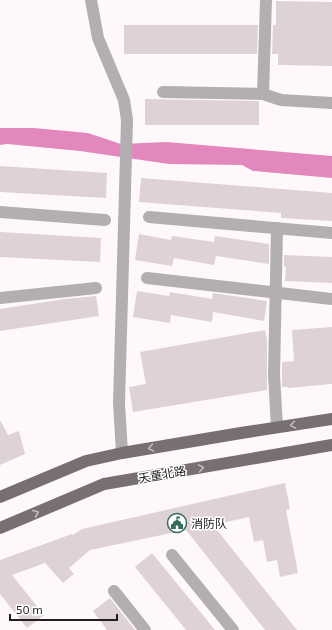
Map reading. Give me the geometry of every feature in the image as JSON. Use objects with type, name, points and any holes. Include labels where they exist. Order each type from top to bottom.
[{"type":"main road","points":[[0,497],[86,461],[122,453],[332,419]]},
{"type":"main road","name":"天童北路","points":[[0,528],[104,484],[332,445]]},
{"type":"street","points":[[91,0],[98,38],[124,100],[127,120],[119,403],[122,453]]},
{"type":"street","points":[[263,94],[266,0]]},
{"type":"street","points":[[163,92],[263,94],[281,100],[332,103]]},
{"type":"street","points":[[0,212],[105,220]]},
{"type":"street","points":[[150,217],[332,233]]},
{"type":"street","points":[[277,228],[274,375],[277,427]]},
{"type":"street","points":[[147,278],[275,294],[332,299]]},
{"type":"street","points":[[0,298],[96,288]]},
{"type":"street","points":[[172,555],[234,630]]},
{"type":"street","points":[[114,591],[145,630]]},
{"type":"shaded area","points":[[0,128],[34,128],[88,133],[121,144],[166,142],[332,156],[332,178],[253,171],[242,165],[169,164],[80,151],[7,144],[0,145]]},
{"type":"building","points":[[276,1],[332,2],[332,66],[278,65],[278,54],[272,54],[273,25],[276,25]]},
{"type":"building","points":[[124,25],[258,25],[257,54],[124,54]]},
{"type":"building","points":[[145,99],[259,101],[259,125],[145,125]]},
{"type":"building","points":[[0,166],[107,173],[106,198],[0,192]]},
{"type":"building","points":[[141,178],[332,193],[332,221],[281,218],[281,213],[139,202]]},
{"type":"building","points":[[0,232],[101,238],[100,262],[0,257]]},
{"type":"building","points":[[139,234],[171,240],[172,236],[214,242],[215,236],[269,244],[269,264],[216,256],[214,265],[174,258],[172,266],[135,260]]},
{"type":"building","points":[[284,255],[332,257],[332,283],[285,281],[286,267],[284,267]]},
{"type":"building","points":[[137,291],[169,296],[170,292],[212,299],[213,293],[267,301],[264,321],[213,312],[212,322],[171,315],[170,323],[133,317]]},
{"type":"building","points":[[96,296],[99,316],[0,331],[0,309],[64,299]]},
{"type":"building","points":[[332,327],[332,384],[288,388],[282,387],[282,362],[294,361],[292,330]]},
{"type":"building","points":[[265,330],[267,340],[267,390],[133,412],[129,387],[146,384],[140,352]]},
{"type":"building","points":[[0,420],[8,435],[19,431],[25,454],[0,465]]},
{"type":"building","points":[[285,483],[290,509],[286,510],[298,573],[280,577],[277,560],[267,562],[263,540],[254,542],[249,517],[213,525],[297,630],[265,630],[186,530],[90,550],[69,568],[74,574],[63,583],[45,563],[12,575],[44,615],[27,628],[0,594],[0,560],[72,534],[73,535],[82,529]]},
{"type":"building","points":[[152,553],[215,630],[186,630],[135,567]]},
{"type":"building","points":[[110,598],[135,630],[107,630],[93,611]]},
{"type":"place","name":"消防队","points":[[177,523]]}]
